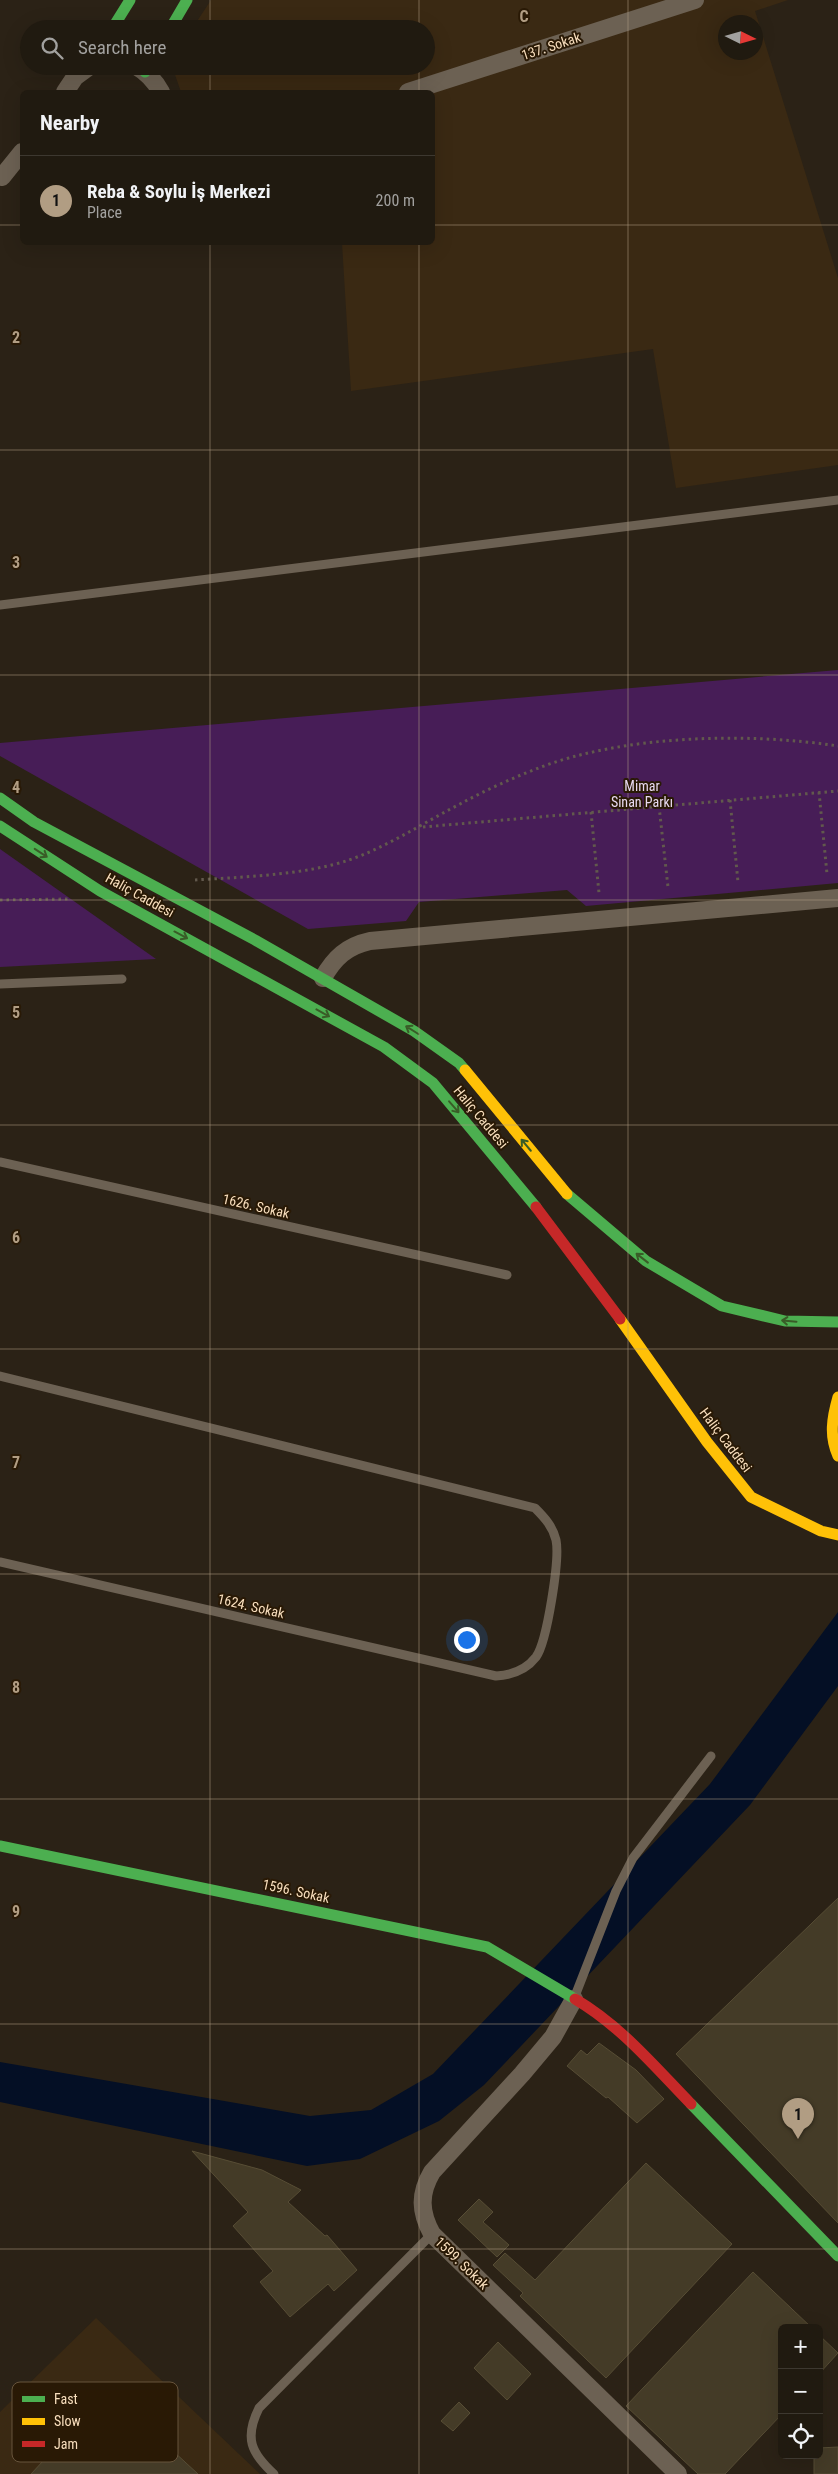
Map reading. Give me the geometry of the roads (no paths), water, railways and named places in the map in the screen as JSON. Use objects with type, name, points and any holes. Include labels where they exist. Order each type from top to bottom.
[{"type":"main road","points":[[118,20],[130,0]]},
{"type":"main road","points":[[175,20],[187,0]]},
{"type":"main road","name":"Haliç Caddesi","points":[[0,798],[34,822],[255,940],[414,1031],[458,1063],[572,1200],[646,1261],[722,1306],[785,1321],[838,1322]]},
{"type":"main road","name":"Haliç Caddesi","points":[[0,826],[88,883],[384,1047],[433,1083],[544,1216],[643,1350],[707,1442],[751,1497],[820,1531],[838,1535]]},
{"type":"main road","points":[[838,1397],[830,1424],[833,1447],[838,1456]]},
{"type":"main road","name":"1596. Sokak","points":[[0,1846],[487,1947],[601,2014],[618,2028],[838,2256]]},
{"type":"street","name":"137. Sokak","points":[[414,90],[695,0]]},
{"type":"street","points":[[66,90],[78,75]]},
{"type":"street","points":[[149,75],[160,90]]},
{"type":"street","points":[[1,177],[20,154]]},
{"type":"street","points":[[1,177],[20,174]]},
{"type":"street","points":[[323,978],[339,955],[358,943],[370,941],[838,898]]},
{"type":"street","name":"1599. Sokak","points":[[574,1999],[553,2037],[522,2074],[432,2172],[425,2184],[422,2212],[432,2234],[678,2474]]},
{"type":"lane","points":[[0,605],[838,500]]},
{"type":"lane","points":[[0,984],[122,979]]},
{"type":"lane","name":"1626. Sokak","points":[[0,1162],[507,1275]]},
{"type":"lane","name":"1624. Sokak","points":[[0,1376],[536,1508],[551,1527],[557,1549],[544,1640],[541,1649],[529,1665],[508,1675],[496,1676],[0,1562]]},
{"type":"lane","points":[[574,1999],[616,1891],[633,1858],[711,1756]]},
{"type":"lane","points":[[274,2474],[257,2458],[253,2448],[252,2426],[258,2408],[432,2234]]},
{"type":"water","points":[[838,1612],[838,1686],[750,1805],[484,2085],[439,2121],[360,2159],[307,2166],[0,2102],[0,2062],[310,2116],[371,2110],[433,2074],[710,1784]]},
{"type":"place","name":"Reba & Soylu İş Merkezi","points":[[798,2139]]},
{"type":"park label","name":"Mimar Sinan Parkı","points":[[642,794]]}]
